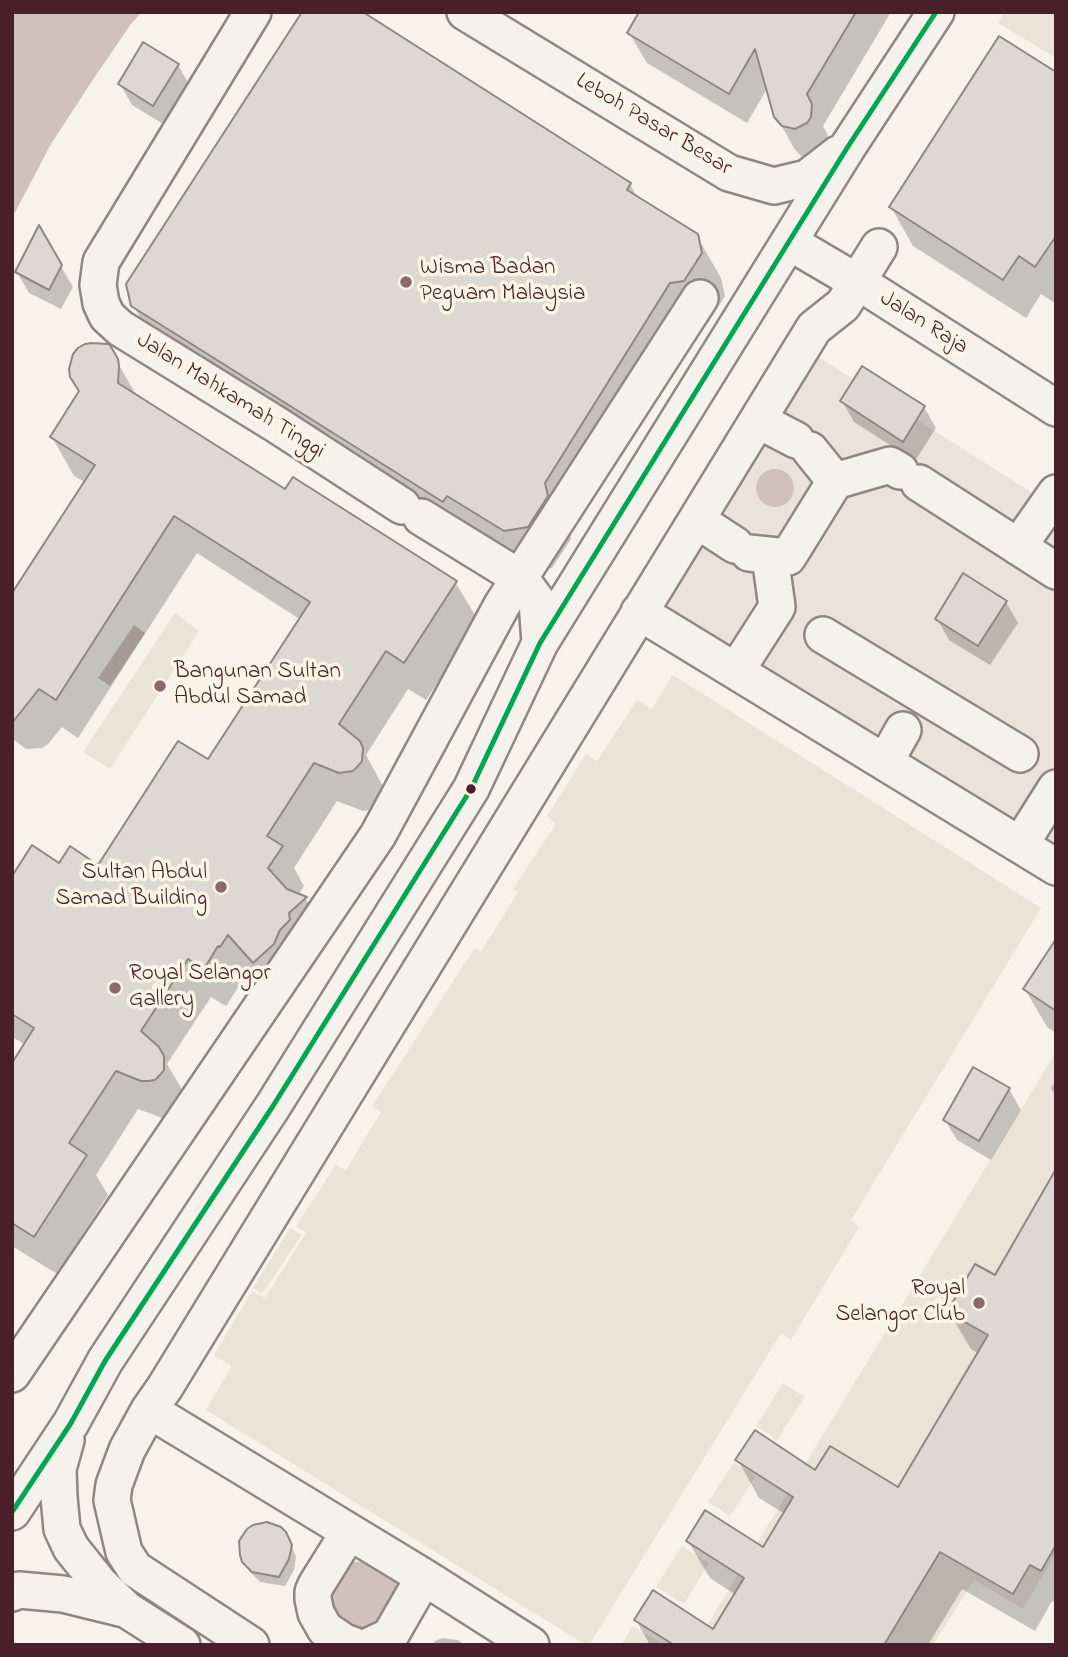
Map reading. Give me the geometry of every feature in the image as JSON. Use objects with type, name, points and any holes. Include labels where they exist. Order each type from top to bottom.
[{"type":"street","name":"Jalan Mahkamah Tinggi","points":[[253,12],[101,262],[98,285],[101,303],[107,316],[120,328],[520,578],[537,601],[540,643]]},
{"type":"street","name":"Leboh Pasar Besar","points":[[465,12],[729,173],[774,186],[807,178],[847,148]]},
{"type":"street","points":[[12,1512],[71,1423],[105,1360],[273,1106],[471,789],[540,643],[847,148],[936,12]]},
{"type":"street","name":"Jalan Raja","points":[[789,242],[1056,408]]},
{"type":"street","points":[[251,1645],[135,1569],[124,1552],[112,1500],[114,1485],[127,1450],[639,612],[728,538],[781,432],[814,328],[843,305],[879,247]]},
{"type":"street","points":[[12,1374],[378,835],[502,605],[701,298]]},
{"type":"street","points":[[781,432],[835,481]]},
{"type":"street","points":[[728,538],[788,557],[835,481],[890,465],[1056,571]]},
{"type":"street","points":[[1018,547],[1056,494]]},
{"type":"street","points":[[728,538],[801,621],[913,712],[1041,770],[1020,845]]},
{"type":"street","points":[[639,612],[1056,867]]},
{"type":"street","points":[[736,671],[801,621]]},
{"type":"street","points":[[885,762],[913,712]]},
{"type":"street","points":[[149,1410],[529,1644]]},
{"type":"street","points":[[71,1423],[58,1469],[62,1529],[71,1548],[99,1583],[127,1609],[182,1645]]},
{"type":"street","points":[[349,1532],[316,1584],[313,1599],[316,1613],[325,1629],[353,1645]]},
{"type":"street","points":[[371,1645],[390,1636],[424,1577]]},
{"type":"street","points":[[16,1592],[63,1594],[127,1609]]},
{"type":"shaded area","points":[[12,12],[142,12],[131,24],[51,144],[12,218]]},
{"type":"shaded area","points":[[1004,12],[1056,12],[1056,58],[998,23]]},
{"type":"shaded area","points":[[801,346],[1056,508],[1056,838],[1046,852],[649,601]]},
{"type":"shaded area","points":[[775,469],[788,475],[794,488],[788,501],[775,507],[762,501],[756,488],[762,475]]},
{"type":"shaded area","points":[[175,613],[199,631],[110,769],[83,752]]},
{"type":"shaded area","points":[[134,625],[145,633],[110,686],[98,678]]},
{"type":"shaded area","points":[[673,675],[1041,908],[851,1220],[859,1227],[791,1340],[781,1333],[589,1645],[586,1645],[206,1410],[232,1366],[214,1355],[252,1291],[265,1298],[306,1233],[296,1226],[336,1165],[346,1170],[381,1112],[372,1106],[475,948],[481,952],[518,892],[513,889],[556,824],[547,816],[586,754],[597,761],[637,700],[652,709]]},
{"type":"shaded area","name":"Royal Selangor Club","points":[[1056,1052],[1056,1553],[1023,1609],[974,1580],[933,1645],[695,1645]]},
{"type":"shaded area","points":[[290,1228],[302,1235],[262,1294],[253,1288]]},
{"type":"shaded area","points":[[783,1383],[805,1397],[777,1440],[756,1426]]},
{"type":"shaded area","points":[[734,1462],[756,1476],[730,1516],[708,1502]]},
{"type":"shaded area","points":[[682,1546],[709,1563],[684,1604],[656,1587]]},
{"type":"shaded area","points":[[365,1561],[394,1579],[398,1590],[389,1621],[359,1633],[337,1623],[327,1588],[341,1567]]},
{"type":"shaded area","points":[[633,1626],[661,1643],[660,1645],[621,1645]]},
{"type":"building","points":[[302,12],[363,12],[631,183],[627,190],[698,234],[702,253],[684,281],[670,283],[545,483],[548,496],[528,527],[504,531],[447,496],[443,502],[131,306],[126,284]]},
{"type":"building","points":[[639,12],[856,12],[807,94],[812,104],[811,117],[807,123],[795,129],[782,126],[774,117],[755,49],[729,94],[627,33]]},
{"type":"building","points":[[999,36],[1056,72],[1056,236],[1035,267],[1019,256],[1003,280],[889,207]]},
{"type":"building","points":[[143,42],[179,64],[153,106],[118,84]]},
{"type":"building","points":[[39,225],[62,265],[49,290],[15,272]]},
{"type":"building","name":"Sultan Abdul Samad Building","points":[[92,343],[110,345],[118,359],[118,383],[285,489],[293,477],[457,581],[404,663],[386,651],[339,724],[360,741],[363,748],[362,761],[353,771],[339,773],[314,763],[267,836],[283,846],[268,868],[287,889],[307,897],[289,913],[290,920],[280,930],[274,944],[253,963],[228,935],[204,969],[188,959],[141,1031],[159,1047],[164,1056],[164,1070],[155,1080],[148,1081],[116,1071],[69,1143],[87,1155],[34,1237],[12,1223],[12,1063],[34,1028],[12,1014],[12,876],[32,845],[59,863],[70,846],[98,865],[178,741],[208,759],[310,602],[174,516],[56,700],[39,689],[12,723],[12,593],[95,465],[50,437],[79,391],[70,377],[73,354],[78,348]]},
{"type":"building","points":[[862,366],[925,406],[903,442],[840,401]]},
{"type":"building","points":[[963,573],[1007,601],[978,646],[935,619]]},
{"type":"building","points":[[1056,939],[1056,1011],[1023,989]]},
{"type":"building","points":[[973,1067],[1010,1088],[979,1141],[943,1120]]},
{"type":"building","name":"Royal Selangor Club","points":[[1056,1169],[1056,1545],[1041,1571],[1030,1565],[1013,1594],[940,1552],[884,1645],[674,1645],[634,1620],[653,1590],[713,1629],[744,1578],[686,1541],[705,1510],[763,1547],[793,1497],[735,1460],[755,1430],[815,1470],[830,1446],[898,1487],[988,1335],[947,1312],[975,1264],[995,1275]]},
{"type":"building","points":[[267,1522],[281,1527],[292,1545],[289,1559],[279,1577],[252,1572],[242,1562],[240,1555],[239,1541],[247,1529]]},
{"type":"transit line","points":[[12,1512],[71,1423],[105,1361],[273,1106],[471,789],[540,643],[847,148],[936,12]]},
{"type":"place","name":"Wisma Badan Peguam Malaysia","points":[[406,282]]},
{"type":"place","name":"Bangunan Sultan Abdul Samad","points":[[160,686]]},
{"type":"place","name":"Sultan Abdul Samad Building","points":[[221,887]]},
{"type":"place","name":"Royal Selangor Gallery","points":[[115,988]]},
{"type":"place","name":"Royal Selangor Club","points":[[979,1303]]}]
